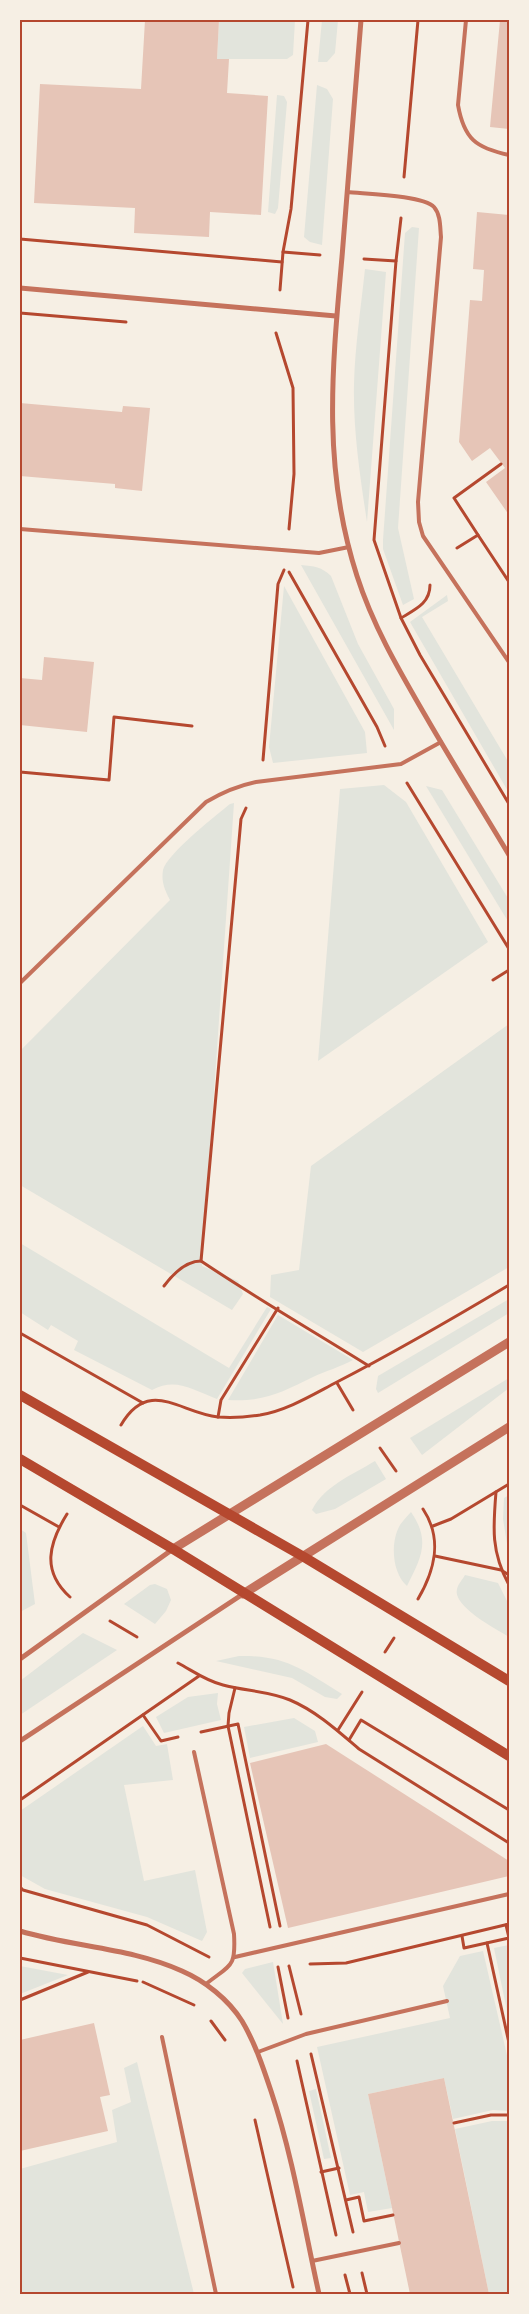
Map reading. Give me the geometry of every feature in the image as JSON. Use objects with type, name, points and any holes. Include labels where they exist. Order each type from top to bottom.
[{"type":"main road","points":[[20,1395],[304,1557],[509,1681]]},
{"type":"main road","points":[[20,1459],[173,1549],[243,1594],[509,1756]]},
{"type":"street","points":[[362,20],[331,392],[337,489],[349,547],[358,577],[382,638],[441,742],[509,855]]},
{"type":"street","points":[[20,288],[336,316]]},
{"type":"street","points":[[20,1659],[173,1549],[509,1342]]},
{"type":"street","points":[[20,1741],[243,1594],[509,1427]]},
{"type":"street","points":[[20,1931],[154,1960],[183,1971],[206,1984],[229,2004],[242,2021],[258,2052],[281,2122],[319,2294]]},
{"type":"lane","points":[[466,20],[458,105],[462,123],[471,140],[487,150],[509,155]]},
{"type":"lane","points":[[347,192],[403,197],[434,206],[439,214],[440,225],[418,502],[420,530],[439,561],[509,662]]},
{"type":"lane","points":[[20,529],[312,553],[330,552],[349,547]]},
{"type":"lane","points":[[20,984],[206,802],[222,792],[238,785],[256,782],[401,764],[441,742]]},
{"type":"lane","points":[[194,1752],[234,1934],[235,1957],[232,1963],[206,1984]]},
{"type":"lane","points":[[235,1957],[509,1894]]},
{"type":"lane","points":[[258,2052],[291,2038],[306,2034],[447,2002]]},
{"type":"lane","points":[[162,2037],[216,2294]]},
{"type":"lane","points":[[312,2261],[399,2243]]},
{"type":"path","points":[[279,296],[283,252],[291,209],[308,20]]},
{"type":"path","points":[[360,258],[396,261],[418,20]]},
{"type":"path","points":[[20,238],[282,262]]},
{"type":"path","points":[[283,252],[321,255]]},
{"type":"path","points":[[276,327],[276,334],[294,388],[294,474],[289,532]]},
{"type":"path","points":[[502,464],[454,498],[509,582]]},
{"type":"path","points":[[401,618],[425,602],[429,595],[431,586],[423,572],[478,536]]},
{"type":"path","points":[[201,1261],[241,819],[262,763],[278,584],[286,565],[377,727],[385,747]]},
{"type":"path","points":[[20,772],[109,780],[114,717],[192,726]]},
{"type":"path","points":[[406,781],[509,949]]},
{"type":"path","points":[[493,980],[509,970]]},
{"type":"path","points":[[164,1286],[180,1269],[190,1263],[201,1261],[250,1294],[278,1308],[369,1366]]},
{"type":"path","points":[[127,1414],[137,1405],[164,1400],[218,1417],[260,1415],[288,1408],[369,1366],[509,1285]]},
{"type":"path","points":[[218,1417],[221,1400],[278,1308]]},
{"type":"path","points":[[20,1333],[143,1403]]},
{"type":"path","points":[[336,1383],[354,1410]]},
{"type":"path","points":[[386,1456],[396,1471]]},
{"type":"path","points":[[432,1526],[451,1519],[509,1484]]},
{"type":"path","points":[[496,1492],[493,1528],[494,1547],[501,1570],[509,1585]]},
{"type":"path","points":[[20,1505],[59,1527]]},
{"type":"path","points":[[418,1600],[431,1571],[435,1556],[432,1526],[421,1506]]},
{"type":"path","points":[[64,1518],[52,1545],[50,1559],[59,1585],[70,1597]]},
{"type":"path","points":[[435,1556],[501,1570],[509,1575]]},
{"type":"path","points":[[106,1618],[136,1637]]},
{"type":"path","points":[[194,1672],[221,1685],[267,1693],[290,1700],[308,1709],[338,1730],[359,1749],[509,1843]]},
{"type":"path","points":[[20,1800],[199,1676]]},
{"type":"path","points":[[235,1688],[228,1726],[291,2038],[350,2294]]},
{"type":"path","points":[[338,1730],[353,1705]]},
{"type":"path","points":[[349,1740],[361,1720],[509,1810]]},
{"type":"path","points":[[238,1724],[284,1946]]},
{"type":"path","points":[[20,1887],[147,1925],[202,1953],[226,1968]]},
{"type":"path","points":[[304,1964],[346,1963],[508,1925],[509,1938],[464,1948],[462,1936]]},
{"type":"path","points":[[487,1942],[509,2043]]},
{"type":"path","points":[[20,1958],[141,1981],[194,2005]]},
{"type":"path","points":[[297,1963],[287,1961],[339,2168],[367,2294]]},
{"type":"path","points":[[20,2000],[89,1972]]},
{"type":"path","points":[[209,2017],[226,2041]]},
{"type":"path","points":[[253,2112],[294,2294]]},
{"type":"path","points":[[454,2123],[491,2115],[509,2115]]},
{"type":"path","points":[[313,2174],[339,2168]]},
{"type":"path","points":[[346,2200],[359,2197],[364,2221],[393,2215]]},
{"type":"shaded area","points":[[219,20],[295,20],[293,55],[287,59],[217,59]]},
{"type":"shaded area","points":[[322,20],[338,20],[335,53],[327,62],[318,62]]},
{"type":"shaded area","points":[[317,85],[327,89],[333,99],[322,245],[310,242],[304,237]]},
{"type":"shaded area","points":[[277,95],[284,96],[287,102],[278,208],[275,214],[268,212]]},
{"type":"shaded area","points":[[412,227],[419,228],[398,528],[414,599],[403,605],[383,549],[383,540],[405,233]]},
{"type":"shaded area","points":[[365,269],[386,272],[367,522],[357,453],[354,401],[356,355]]},
{"type":"shaded area","points":[[301,565],[317,568],[331,576],[358,644],[394,709],[394,730]]},
{"type":"shaded area","points":[[284,586],[365,732],[367,753],[273,763],[269,747]]},
{"type":"shaded area","points":[[447,595],[448,601],[422,617],[509,763],[509,793],[410,622]]},
{"type":"shaded area","points":[[384,785],[406,802],[488,942],[318,1061],[340,789]]},
{"type":"shaded area","points":[[426,786],[442,790],[509,900],[509,923]]},
{"type":"shaded area","points":[[234,803],[202,1266],[238,1281],[243,1294],[232,1310],[20,1185],[20,1051],[170,900],[163,882],[163,870],[166,863],[192,836],[230,804]]},
{"type":"shaded area","points":[[509,1024],[509,1267],[363,1352],[270,1297],[271,1275],[299,1270],[311,1166]]},
{"type":"shaded area","points":[[20,1243],[229,1368],[267,1307],[271,1309],[217,1399],[177,1385],[161,1386],[152,1390],[74,1350],[78,1341],[51,1325],[48,1330],[20,1312]]},
{"type":"shaded area","points":[[509,1299],[509,1313],[378,1393],[376,1389],[378,1376]]},
{"type":"shaded area","points":[[278,1315],[353,1360],[273,1395],[263,1398],[228,1400]]},
{"type":"shaded area","points":[[509,1378],[509,1388],[422,1455],[410,1438]]},
{"type":"shaded area","points":[[375,1461],[386,1479],[335,1509],[316,1514],[312,1510],[331,1488]]},
{"type":"shaded area","points":[[509,1495],[509,1556],[503,1519],[504,1498]]},
{"type":"shaded area","points":[[411,1512],[421,1532],[422,1549],[420,1558],[407,1586],[398,1573],[394,1548],[400,1525]]},
{"type":"shaded area","points":[[20,1529],[26,1533],[35,1604],[20,1612]]},
{"type":"shaded area","points":[[465,1575],[498,1583],[509,1605],[509,1637],[476,1616],[461,1603],[457,1596],[457,1589]]},
{"type":"shaded area","points":[[155,1584],[167,1589],[171,1600],[166,1611],[155,1624],[124,1604],[150,1585]]},
{"type":"shaded area","points":[[83,1633],[117,1650],[20,1715],[20,1681]]},
{"type":"shaded area","points":[[239,1656],[255,1656],[282,1661],[305,1671],[342,1694],[337,1699],[325,1697],[292,1678],[216,1661]]},
{"type":"shaded area","points":[[218,1693],[217,1704],[221,1720],[164,1733],[156,1717],[188,1697]]},
{"type":"shaded area","points":[[294,1718],[315,1731],[318,1742],[250,1758],[244,1727]]},
{"type":"shaded area","points":[[143,1726],[156,1746],[167,1744],[173,1780],[124,1785],[144,1881],[195,1870],[207,1932],[202,1941],[147,1917],[45,1889],[20,1875],[20,1811]]},
{"type":"shaded area","points":[[509,1945],[509,2021],[494,1948]]},
{"type":"shaded area","points":[[483,1951],[509,2064],[509,2111],[493,2110],[453,2119],[444,2078],[368,2094],[392,2208],[368,2212],[364,2192],[350,2195],[317,2047],[450,2018],[443,1986],[460,1956]]},
{"type":"shaded area","points":[[273,1962],[283,2024],[242,1973],[245,1969]]},
{"type":"shaded area","points":[[20,1966],[68,1975],[20,1994]]},
{"type":"shaded area","points":[[137,2062],[194,2294],[20,2294],[20,2169],[117,2142],[112,2110],[131,2102],[124,2068]]},
{"type":"shaded area","points":[[316,2089],[331,2158],[324,2159],[309,2091]]},
{"type":"shaded area","points":[[492,2121],[509,2121],[509,2294],[489,2294],[455,2129]]},
{"type":"building","points":[[145,20],[219,20],[217,59],[229,59],[227,93],[268,96],[261,215],[210,212],[209,237],[134,233],[135,208],[34,203],[40,84],[141,89]]},
{"type":"building","points":[[500,20],[509,20],[509,129],[490,127]]},
{"type":"building","points":[[477,212],[509,215],[509,515],[486,482],[505,468],[490,448],[472,461],[459,442],[470,300],[482,301],[484,270],[473,269]]},
{"type":"building","points":[[20,403],[122,412],[123,406],[150,408],[142,491],[115,488],[115,484],[20,476]]},
{"type":"building","points":[[44,657],[94,662],[87,732],[20,725],[20,678],[42,680]]},
{"type":"building","points":[[326,1744],[509,1861],[509,1876],[288,1928],[250,1763]]},
{"type":"building","points":[[94,2023],[110,2095],[100,2097],[108,2131],[20,2151],[20,2040]]},
{"type":"building","points":[[444,2078],[489,2294],[410,2294],[368,2094]]}]
